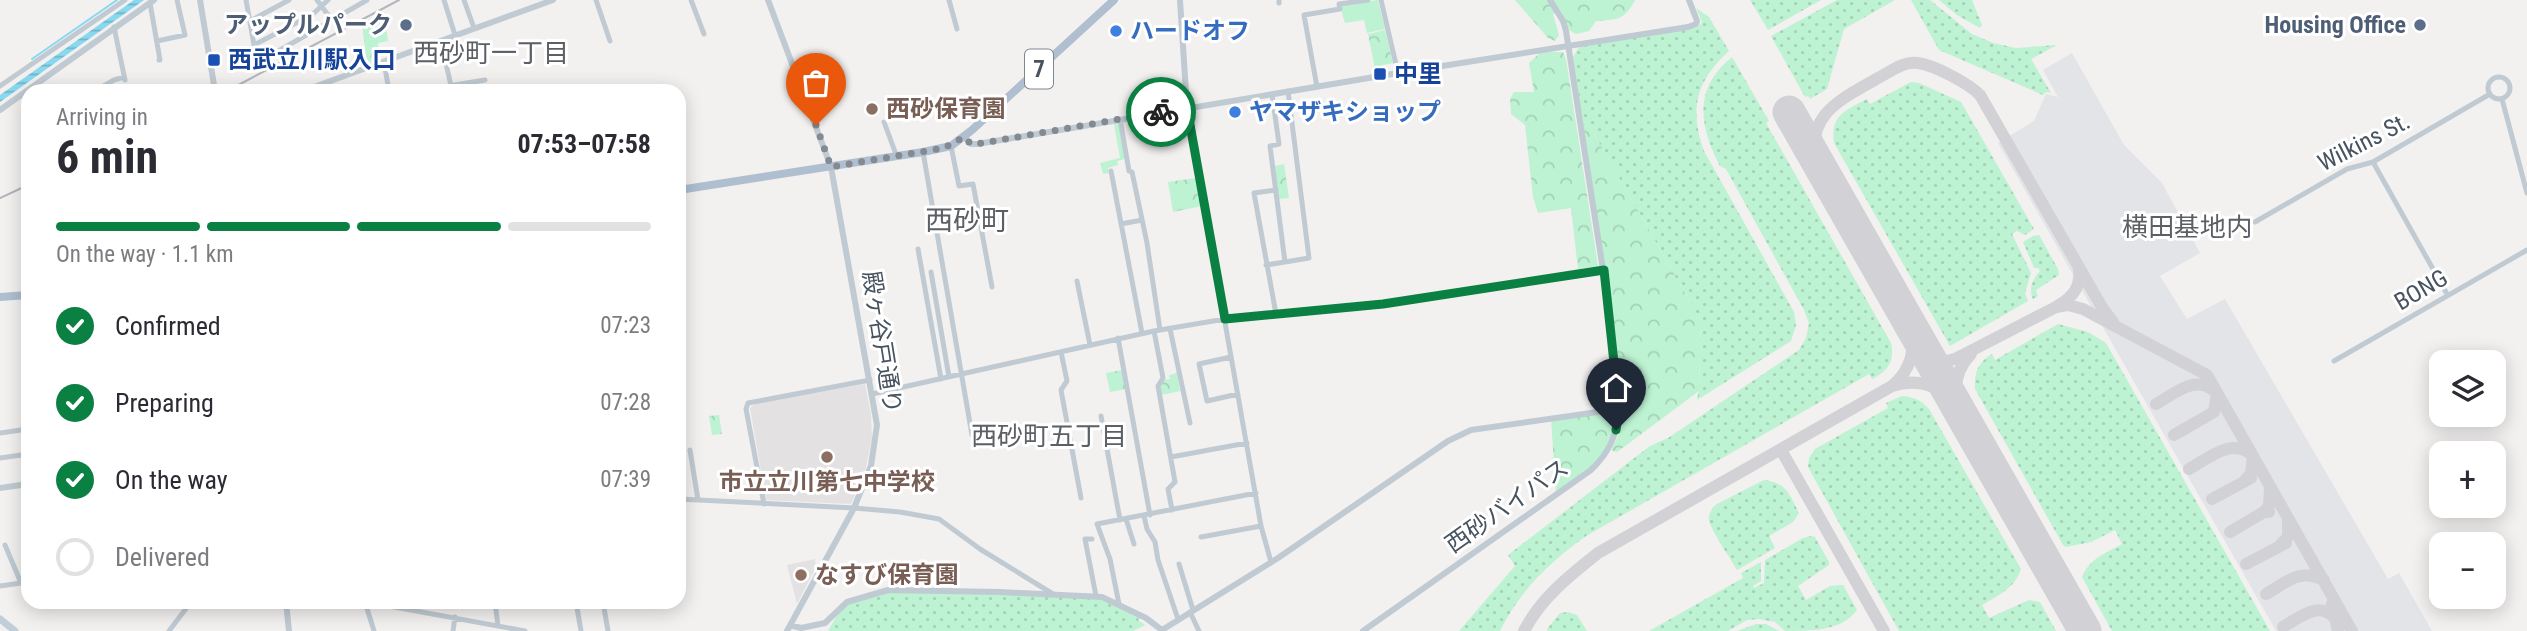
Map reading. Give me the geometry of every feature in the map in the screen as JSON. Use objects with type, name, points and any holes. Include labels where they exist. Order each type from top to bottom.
[{"type":"main road","name":"7","points":[[686,189],[923,152],[951,145],[964,137],[1114,0]]},
{"type":"main road","points":[[0,297],[21,296]]},
{"type":"main road","points":[[0,619],[15,631]]},
{"type":"street","points":[[0,86],[125,0]]},
{"type":"street","points":[[157,41],[185,35],[177,0]]},
{"type":"street","points":[[200,0],[214,84]]},
{"type":"street","points":[[246,0],[254,45],[261,61],[367,0]]},
{"type":"street","points":[[250,21],[289,0]]},
{"type":"street","points":[[317,0],[331,19]]},
{"type":"street","points":[[254,45],[313,14],[328,0]]},
{"type":"street","points":[[444,0],[456,35]]},
{"type":"street","points":[[464,0],[474,28]]},
{"type":"street","points":[[323,84],[553,0]]},
{"type":"street","points":[[596,0],[610,41]]},
{"type":"street","points":[[691,0],[704,33]]},
{"type":"street","name":"殿ヶ谷戸通り","points":[[768,0],[831,167],[877,425],[874,452],[854,508],[788,628]]},
{"type":"street","points":[[949,0],[957,29]]},
{"type":"street","points":[[1180,0],[1187,108],[1261,526],[1271,562]]},
{"type":"street","points":[[1317,86],[1304,15],[1340,9],[1339,4],[1368,0]]},
{"type":"street","points":[[1381,0],[1398,73]]},
{"type":"street","name":"西砂バイパス","points":[[1363,631],[1591,470],[1600,462],[1612,443],[1619,409],[1604,270],[1563,20],[1550,0]]},
{"type":"street","points":[[964,137],[971,144],[977,144],[1693,25],[1698,21],[1689,0]]},
{"type":"street","points":[[36,84],[152,2],[159,60]]},
{"type":"street","points":[[108,84],[114,79],[124,78],[114,27]]},
{"type":"street","points":[[441,40],[446,84]]},
{"type":"street","points":[[384,62],[388,84]]},
{"type":"street","points":[[2498,77],[2508,80],[2511,88],[2510,94],[2502,99],[2494,98],[2488,87],[2491,80],[2498,77]]},
{"type":"street","points":[[466,84],[485,80]]},
{"type":"street","points":[[1266,265],[1310,258],[1288,91]]},
{"type":"street","points":[[1272,94],[1279,144],[1270,146],[1285,261]]},
{"type":"street","name":"Wilkins St.","points":[[2255,222],[2347,169],[2373,162],[2490,94]]},
{"type":"street","points":[[0,110],[21,95]]},
{"type":"street","points":[[2502,99],[2527,192]]},
{"type":"street","points":[[1120,119],[1124,162],[1132,172],[1142,220],[1157,331],[1163,378],[1158,386],[1175,482],[1168,489],[1172,510]]},
{"type":"street","points":[[884,122],[897,156]]},
{"type":"street","points":[[951,145],[959,186],[973,184],[992,287]]},
{"type":"street","points":[[923,152],[972,435]]},
{"type":"street","points":[[2373,162],[2447,294]]},
{"type":"street","points":[[1111,171],[1142,333]]},
{"type":"street","points":[[1276,190],[1254,193],[1276,314]]},
{"type":"street","points":[[1121,224],[1142,220]]},
{"type":"street","points":[[918,249],[941,379]]},
{"type":"street","name":"BONG","points":[[2334,361],[2527,250]]},
{"type":"street","points":[[872,394],[1170,328],[1225,319],[1416,299],[1604,270]]},
{"type":"street","points":[[931,272],[949,377]]},
{"type":"street","points":[[1077,281],[1090,345]]},
{"type":"street","points":[[926,292],[934,290]]},
{"type":"street","points":[[1170,328],[1190,423]]},
{"type":"street","points":[[1118,338],[1147,515],[1158,560],[1178,620]]},
{"type":"street","points":[[1062,352],[1067,381],[1061,390],[1081,498]]},
{"type":"street","points":[[1231,357],[1199,364],[1207,401],[1238,394]]},
{"type":"street","points":[[764,504],[746,409],[748,403],[870,380]]},
{"type":"street","points":[[788,628],[825,623],[847,602],[888,590],[1096,596],[1119,604],[1162,630],[1271,562],[1448,441],[1471,430],[1619,409]]},
{"type":"street","points":[[1101,416],[1123,520],[1134,544]]},
{"type":"street","points":[[0,433],[21,430]]},
{"type":"street","points":[[1171,457],[1247,443]]},
{"type":"street","points":[[690,450],[698,500]]},
{"type":"street","points":[[0,458],[21,455]]},
{"type":"street","points":[[0,488],[21,485]]},
{"type":"street","points":[[1119,604],[1110,559],[1097,524],[1256,493]]},
{"type":"street","points":[[686,499],[854,508],[939,519],[980,549],[1053,594]]},
{"type":"street","points":[[1201,537],[1261,526]]},
{"type":"street","points":[[1092,538],[1085,540],[1096,596]]},
{"type":"street","points":[[5,545],[21,576]]},
{"type":"street","points":[[1179,564],[1199,631]]},
{"type":"street","points":[[0,586],[21,582]]},
{"type":"street","points":[[169,631],[186,609]]},
{"type":"street","points":[[287,609],[289,631]]},
{"type":"street","points":[[368,609],[373,631]]},
{"type":"street","points":[[408,609],[525,631]]},
{"type":"street","points":[[496,609],[498,626]]},
{"type":"street","points":[[577,609],[582,631]]},
{"type":"street","points":[[604,609],[608,631]]},
{"type":"street","points":[[453,631],[455,617]]},
{"type":"shaded area","points":[[2072,53],[2124,145],[2162,183],[2200,253],[2160,276],[2187,319],[2225,299],[2388,579],[2399,573],[2432,631],[2276,631],[1998,143],[2034,121],[2046,94],[2058,97],[2043,70]]},
{"type":"shaded area","points":[[865,384],[872,437],[866,468],[852,502],[766,500],[750,408],[756,403]]},
{"type":"shaded area","points":[[815,559],[816,567],[797,604],[787,565]]},
{"type":"green space","points":[[1378,0],[1385,29],[1367,33],[1364,20],[1345,23],[1340,6]]},
{"type":"green space","points":[[1515,0],[1635,0],[1624,15],[1596,21],[1589,31],[1576,34],[1569,30],[1560,11],[1553,14],[1559,35],[1555,41],[1548,38]]},
{"type":"green space","points":[[1750,0],[1821,0],[1768,30]]},
{"type":"green space","points":[[1837,0],[1895,0],[1844,29],[1827,89],[1810,99],[1805,97],[1771,36]]},
{"type":"green space","points":[[1911,0],[1930,0],[1972,34],[1993,43],[2016,48],[2057,45],[2031,59],[2051,93],[2046,92],[2043,95],[1939,50]]},
{"type":"green space","points":[[1939,0],[1972,0],[1982,25],[1980,28],[1957,15]]},
{"type":"green space","points":[[1696,8],[1709,17],[1729,51],[1709,73],[1698,96],[1699,136],[1704,151],[1794,312],[1796,325],[1791,341],[1697,400],[1701,321],[1589,125],[1582,118],[1573,57],[1579,47],[1698,27],[1702,22]]},
{"type":"green space","points":[[384,11],[388,41],[378,43],[379,60],[367,64],[362,24]]},
{"type":"green space","points":[[1385,30],[1393,63],[1382,65],[1383,73],[1376,74],[1368,34]]},
{"type":"green space","points":[[1541,52],[1563,52],[1566,59],[1598,266],[1578,269],[1571,208],[1538,213],[1533,197],[1525,125],[1511,114],[1510,99],[1514,92],[1534,92],[1529,63]]},
{"type":"green space","points":[[1732,57],[1769,121],[1766,123],[1891,343],[1889,365],[1878,376],[1872,379],[1869,374],[1586,536],[1537,578],[1500,631],[1459,631],[1515,566],[1508,555],[1650,446],[1668,438],[1799,350],[1806,338],[1809,323],[1804,310],[1726,169],[1720,166],[1704,122],[1706,95],[1711,82],[1719,69]]},
{"type":"green space","points":[[1911,82],[1961,102],[2034,229],[2025,235],[2017,231],[2012,234],[2031,273],[2025,293],[2028,301],[1950,346],[1834,143],[1833,134],[1837,120],[1846,110],[1867,99],[1870,104]]},
{"type":"green space","points":[[1582,118],[1589,125],[1701,321],[1699,391],[1617,452],[1611,450],[1618,436],[1622,417],[1617,350]]},
{"type":"green space","points":[[1119,123],[1125,159],[1117,161],[1118,165],[1108,168],[1109,173],[1103,174],[1100,163],[1120,158],[1114,124]]},
{"type":"green space","points":[[1284,164],[1289,198],[1279,199],[1275,166]]},
{"type":"green space","points":[[1196,178],[1202,206],[1173,212],[1168,182]]},
{"type":"green space","points":[[2039,235],[2059,275],[2036,290],[2038,296],[2033,299],[2032,284],[2040,271],[2034,268],[2023,242]]},
{"type":"green space","points":[[2058,324],[2088,332],[2106,343],[2270,631],[2112,631],[2082,577],[2094,561],[2122,544],[2115,530],[2091,542],[2066,547],[2063,545],[1975,389],[1978,368],[1987,357],[1992,354],[1995,360]]},
{"type":"green space","points":[[1122,370],[1126,389],[1110,392],[1106,373]]},
{"type":"green space","points":[[1177,373],[1180,391],[1161,395],[1160,387],[1164,380]]},
{"type":"green space","points":[[1902,396],[1917,400],[1929,409],[2021,569],[2011,586],[1982,605],[1989,618],[2029,600],[2040,602],[2056,631],[1899,631],[1808,467],[1809,458],[1815,449],[1888,408],[1886,403]]},
{"type":"green space","points":[[1619,409],[1618,419],[1600,462],[1556,495],[1551,418]]},
{"type":"green space","points":[[719,415],[722,434],[712,435],[709,416]]},
{"type":"green space","points":[[1764,480],[1783,487],[1799,513],[1793,522],[1769,536],[1775,548],[1737,570],[1714,531],[1709,520],[1710,514],[1715,505]]},
{"type":"green space","points":[[1811,536],[1815,537],[1829,565],[1798,586],[1806,600],[1830,586],[1843,585],[1857,610],[1843,622],[1815,630],[1785,631],[1775,622],[1759,619],[1747,620],[1728,631],[1649,631],[1743,578],[1741,573],[1761,562],[1761,581],[1753,586],[1754,588],[1764,583],[1765,560]]},
{"type":"green space","points":[[888,590],[1093,596],[1140,618],[1138,620],[1145,625],[1133,631],[828,631],[843,605]]},
{"type":"green space","points":[[1560,613],[1577,615],[1587,631],[1548,631]]},
{"type":"green space","points":[[1756,624],[1766,624],[1779,631],[1737,631]]},
{"type":"water","points":[[134,0],[144,0],[25,84],[21,84],[21,87],[0,102],[0,95]]},
{"type":"waterway","points":[[32,59],[117,0]]},
{"type":"taxiway","points":[[1819,166],[1815,149],[1816,134],[1820,122],[1839,102],[1902,65],[1925,64],[1951,75],[1980,95],[2113,322]]},
{"type":"taxiway","points":[[2059,305],[2075,290],[2079,281],[2079,269]]},
{"type":"taxiway","points":[[1930,359],[1941,362],[1955,359],[2056,307],[2068,305],[2083,309],[2207,375],[2352,631]]},
{"type":"taxiway","points":[[1892,386],[1904,373],[1911,358],[1913,342],[1910,324]]},
{"type":"taxiway","points":[[1960,412],[1956,382],[1961,367],[1971,354]]},
{"type":"taxiway","points":[[1524,631],[1547,598],[1598,553],[1892,386],[1925,384],[1940,390],[1954,401]]},
{"type":"taxiway","points":[[2156,404],[2192,385],[2200,384],[2214,391]]},
{"type":"taxiway","points":[[2174,435],[2214,412],[2217,393]]},
{"type":"taxiway","points":[[2189,469],[2221,451],[2237,448],[2253,456],[2251,474],[2246,479]]},
{"type":"taxiway","points":[[1781,450],[1884,631]]},
{"type":"taxiway","points":[[2212,499],[2251,478]]},
{"type":"taxiway","points":[[2264,512],[2269,506],[2270,487]]},
{"type":"taxiway","points":[[2230,532],[2264,512],[2269,512]]},
{"type":"taxiway","points":[[2281,544],[2288,537],[2288,519]]},
{"type":"taxiway","points":[[2246,564],[2286,543]]},
{"type":"taxiway","points":[[2266,594],[2300,576],[2307,575],[2324,580]]},
{"type":"taxiway","points":[[2332,604],[2338,631]]},
{"type":"taxiway","points":[[2283,627],[2317,610],[2330,614],[2336,620]]},
{"type":"runway","points":[[1789,112],[2085,631]]},
{"type":"railway","points":[[240,84],[399,0]]},
{"type":"railway","points":[[0,198],[21,188]]},
{"type":"way so far","points":[[816,125],[831,167],[944,148],[964,137],[971,144],[977,144],[1161,112]]},
{"type":"place","name":"アップルパーク","points":[[406,25]]},
{"type":"place","name":"Housing Office","points":[[2420,25]]},
{"type":"place","name":"ハードオフ","points":[[1116,31]]},
{"type":"place","name":"西武立川駅入口","points":[[214,60]]},
{"type":"place","name":"中里","points":[[1380,74]]},
{"type":"place","name":"西砂保育園","points":[[872,109]]},
{"type":"place","name":"ヤマザキショップ","points":[[1235,112]]},
{"type":"place","name":"市立立川第七中学校","points":[[827,457]]},
{"type":"place","name":"なすび保育園","points":[[801,575]]},
{"type":"district","name":"西砂町一丁目","points":[[491,53]]},
{"type":"district","name":"西砂町","points":[[967,220]]},
{"type":"district","name":"横田基地内","points":[[2187,227]]},
{"type":"district","name":"西砂町五丁目","points":[[1049,436]]},
{"type":"route","points":[[1161,112],[1187,108],[1225,319],[1383,304],[1604,270],[1619,409],[1616,430]]}]
